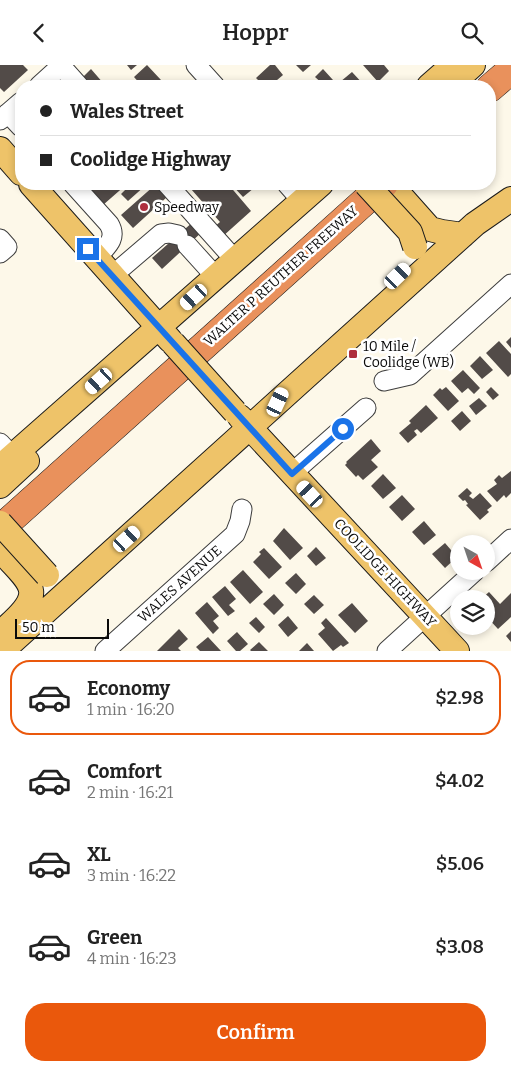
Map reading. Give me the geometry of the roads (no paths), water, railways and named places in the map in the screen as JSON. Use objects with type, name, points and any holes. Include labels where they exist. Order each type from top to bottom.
[{"type":"highway","points":[[496,83],[511,70]]},
{"type":"highway","name":"WALTER P REUTHER FREEWAY","points":[[0,529],[377,190]]},
{"type":"main road","points":[[441,75],[474,65]]},
{"type":"main road","points":[[0,149],[15,166]]},
{"type":"main road","name":"COOLIDGE HIGHWAY","points":[[35,190],[242,420],[457,651]]},
{"type":"main road","points":[[278,402],[293,370],[406,268],[415,255],[415,247],[410,233],[371,190]]},
{"type":"main road","points":[[395,190],[430,229],[464,235]]},
{"type":"main road","points":[[4,455],[166,335],[294,192]]},
{"type":"main road","points":[[2,651],[80,581],[242,420],[278,402],[475,224],[511,199]]},
{"type":"main road","points":[[0,486],[79,415],[84,394]]},
{"type":"main road","points":[[0,523],[47,575],[60,581],[80,581]]},
{"type":"main road","points":[[0,550],[27,580],[31,591],[31,597],[25,611],[0,634]]},
{"type":"street","points":[[196,65],[210,80]]},
{"type":"street","points":[[42,76],[61,66],[74,80]]},
{"type":"street","points":[[78,190],[113,231],[112,238],[96,258]]},
{"type":"street","points":[[172,190],[235,260]]},
{"type":"street","points":[[112,275],[161,234],[169,233],[182,240],[216,277]]},
{"type":"street","points":[[0,239],[7,247],[0,253]]},
{"type":"street","points":[[384,381],[410,375],[511,284]]},
{"type":"street","points":[[292,474],[366,409]]},
{"type":"street","name":"WALES AVENUE","points":[[105,651],[235,534],[242,509]]},
{"type":"street","points":[[495,554],[511,539]]},
{"type":"street","points":[[387,651],[465,580]]},
{"type":"place","name":"Speedway","points":[[144,207]]},
{"type":"place","name":"10 Mile / Coolidge (WB)","points":[[353,354]]}]
